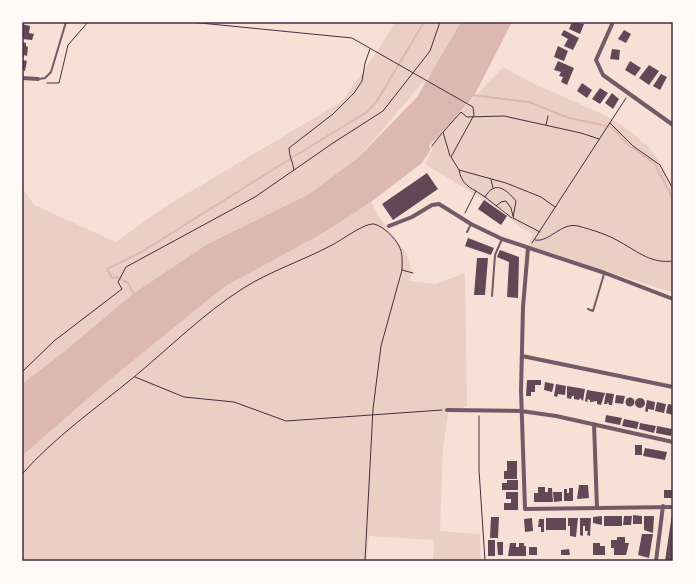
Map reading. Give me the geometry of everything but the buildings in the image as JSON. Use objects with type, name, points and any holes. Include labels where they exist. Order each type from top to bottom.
[{"type":"street","points":[[613,22],[600,48],[596,60],[603,75],[673,125]]},
{"type":"street","points":[[22,78],[38,79]]},
{"type":"street","points":[[389,226],[412,217],[432,205],[439,204],[461,219],[502,239],[605,273],[673,299]]},
{"type":"street","points":[[528,248],[523,306],[521,412],[525,469],[525,509],[673,507]]},
{"type":"street","points":[[522,356],[673,387]]},
{"type":"street","points":[[447,410],[521,412],[556,416],[673,442]]},
{"type":"street","points":[[594,424],[597,508]]},
{"type":"street","points":[[656,561],[663,506]]},
{"type":"lane","points":[[38,79],[45,78],[51,72],[66,22]]},
{"type":"lane","points":[[467,232],[470,224]]},
{"type":"lane","points":[[492,296],[495,255],[502,239]]},
{"type":"lane","points":[[588,309],[593,310],[605,273]]},
{"type":"path","points":[[45,83],[59,83],[68,44],[88,22]]},
{"type":"path","points":[[190,22],[352,38],[473,107],[474,115],[454,149],[451,157]]},
{"type":"path","points":[[22,372],[54,341],[122,288],[118,282],[126,267],[255,197],[383,111],[430,52],[440,22]]},
{"type":"path","points":[[294,171],[294,161],[289,155],[289,148],[333,114],[354,93],[362,82],[365,63],[370,49]]},
{"type":"path","points":[[528,248],[535,240],[629,94]]},
{"type":"path","points":[[432,146],[461,112],[467,117],[504,116],[581,133],[599,139]]},
{"type":"path","points":[[546,126],[548,116]]},
{"type":"path","points":[[609,123],[633,146],[660,165],[673,189]]},
{"type":"path","points":[[443,132],[451,157],[459,170],[461,179],[468,186],[513,218],[540,232]]},
{"type":"path","points":[[459,170],[506,183],[541,198],[556,207]]},
{"type":"path","points":[[491,179],[494,189]]},
{"type":"path","points":[[485,197],[488,192],[494,189],[507,190],[516,201],[513,218]]},
{"type":"path","points":[[461,219],[476,191]]},
{"type":"path","points":[[496,206],[506,201],[511,208],[513,218]]},
{"type":"path","points":[[22,474],[40,454],[65,432],[134,377],[219,305],[243,289],[345,239],[365,225],[374,224],[384,229],[399,246],[402,257],[402,270],[381,346],[373,416],[365,561]]},
{"type":"path","points":[[535,240],[546,238],[567,226],[576,225],[606,235],[648,258],[673,261]]},
{"type":"path","points":[[402,270],[413,273]]},
{"type":"path","points":[[134,377],[184,397],[234,402],[286,421],[447,410]]},
{"type":"path","points":[[479,411],[479,470],[484,561]]},
{"type":"shaded area","points":[[395,22],[461,22],[435,68],[359,157],[309,194],[206,245],[134,293],[66,350],[22,384],[22,187],[34,205],[116,242],[163,208],[341,102],[375,55]]},
{"type":"shaded area","points":[[461,22],[512,22],[474,96],[429,146],[431,149],[422,163],[371,202],[325,232],[224,287],[107,382],[22,456],[22,384],[66,350],[134,293],[206,245],[309,194],[359,157],[417,97]]},
{"type":"shaded area","points":[[503,67],[535,84],[600,113],[623,126],[649,147],[659,162],[673,192],[673,293],[528,245],[533,234],[521,228],[507,216],[510,213],[484,200],[425,164],[432,150],[431,146],[442,131]]},
{"type":"shaded area","points":[[371,202],[379,217],[407,254],[412,273],[409,281],[436,284],[465,273],[467,406],[448,413],[443,450],[440,531],[480,534],[481,561],[433,561],[434,540],[369,536],[366,561],[22,561],[22,456],[107,382],[224,287],[325,232]]},
{"type":"waterway","points":[[293,157],[367,112],[377,101],[424,22]]},
{"type":"waterway","points":[[472,95],[529,102],[569,118],[612,127],[626,143],[655,164],[673,199]]},
{"type":"waterway","points":[[134,294],[128,283],[117,277],[112,278],[107,269],[143,251],[290,159]]}]
